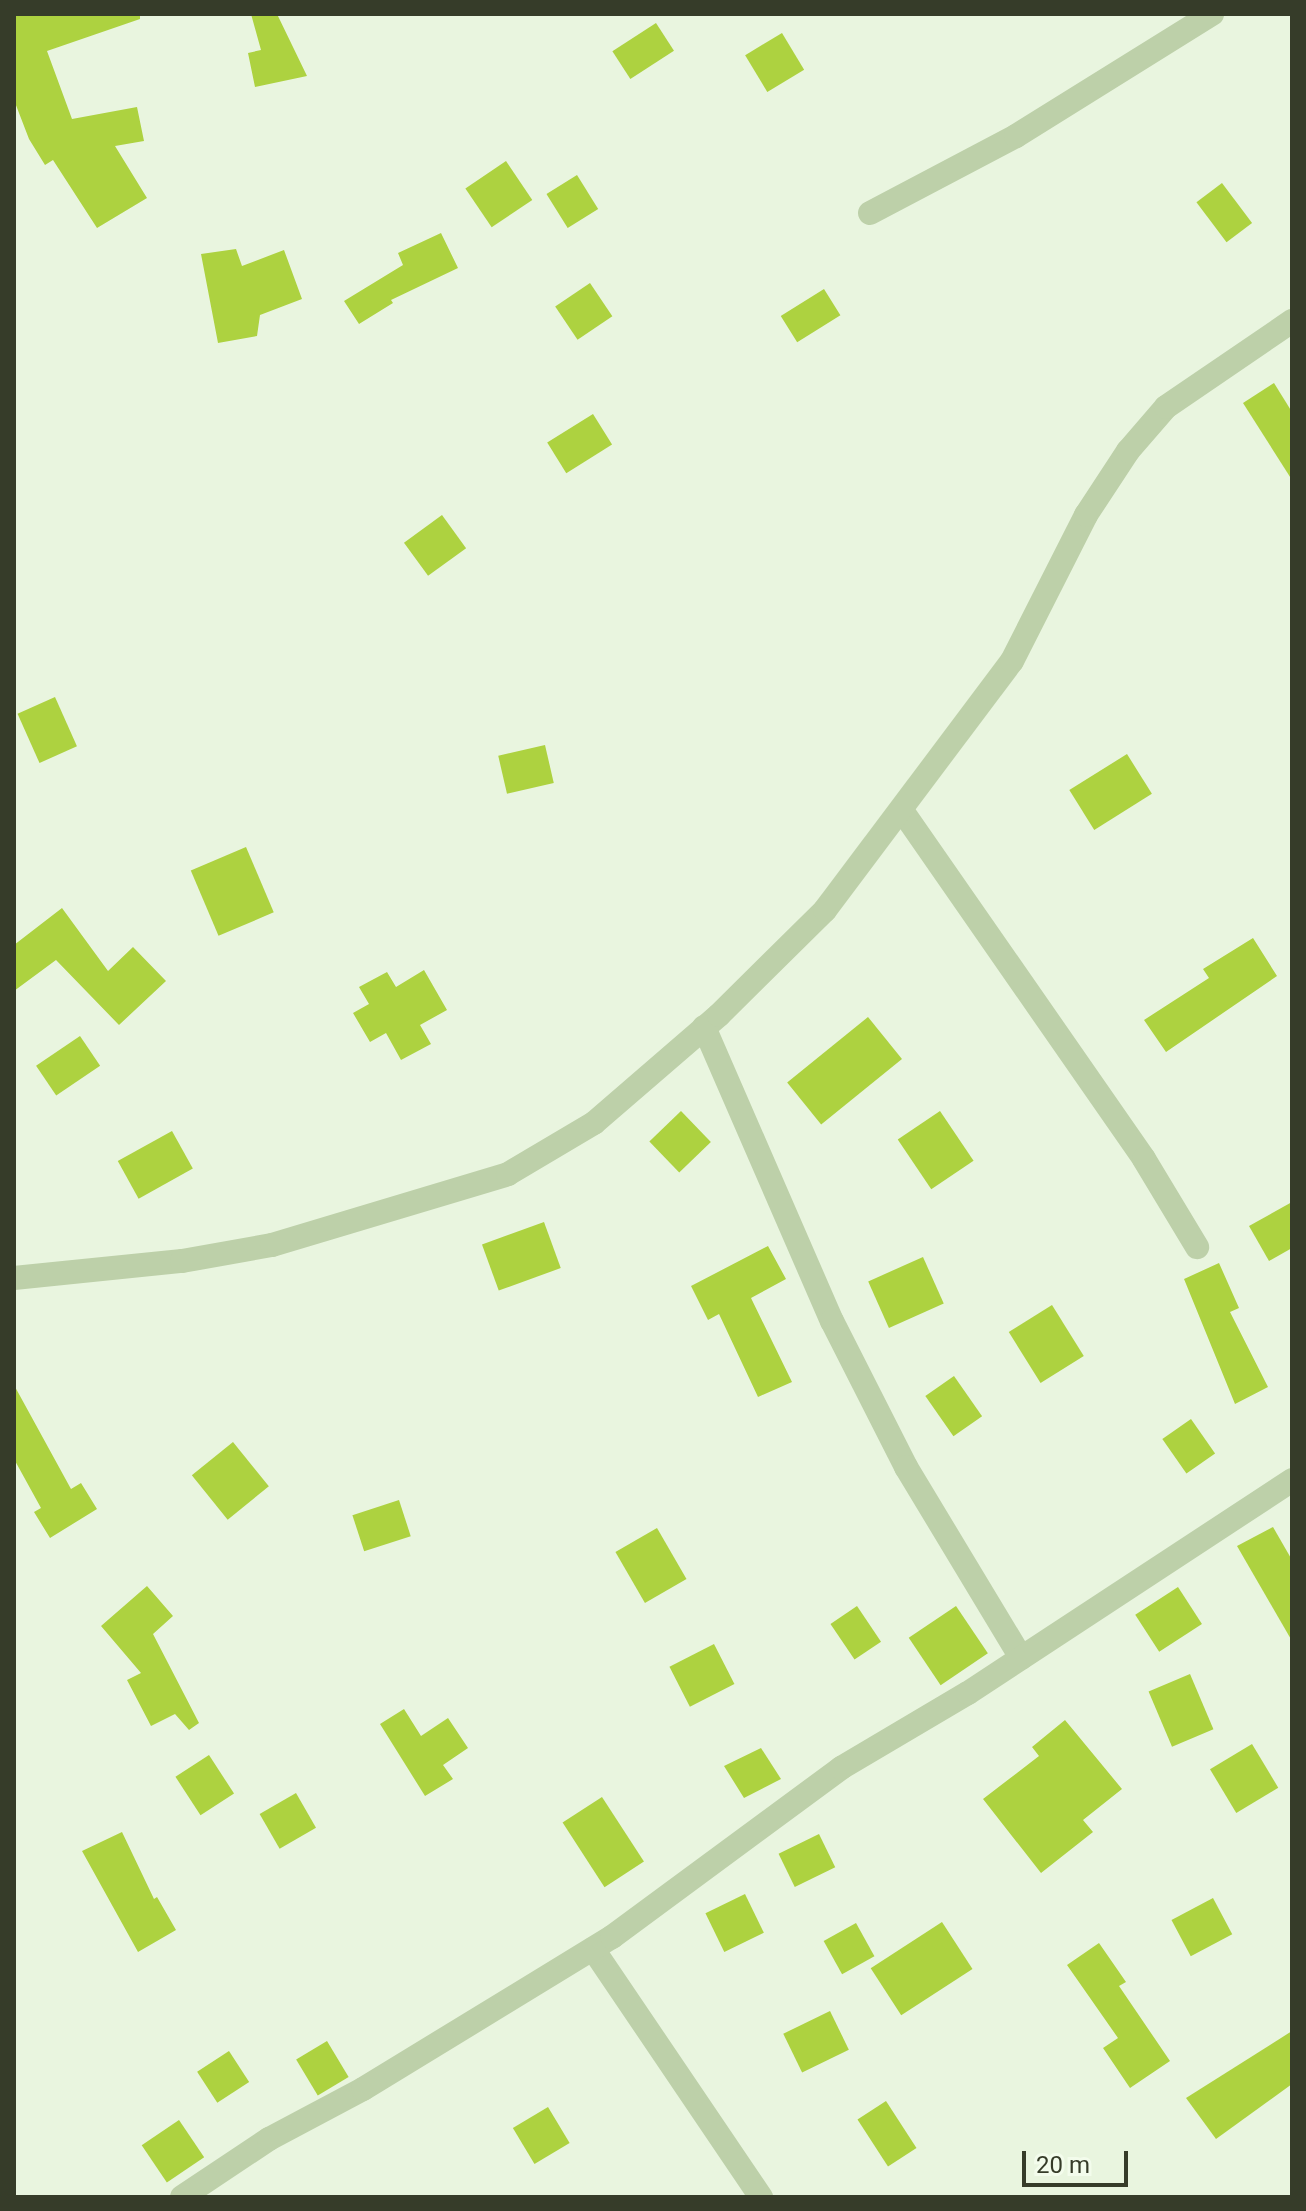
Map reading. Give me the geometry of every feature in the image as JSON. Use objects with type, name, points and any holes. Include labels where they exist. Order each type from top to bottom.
[{"type":"street","points":[[870,213],[1016,136],[1212,14]]},
{"type":"street","points":[[14,1278],[182,1261],[272,1245],[508,1174],[594,1123],[704,1027],[825,910],[903,812],[1012,661],[1086,515],[1128,451],[1166,407],[1292,321]]},
{"type":"street","points":[[903,812],[1144,1159],[1197,1247]]},
{"type":"street","points":[[704,1027],[839,1335],[906,1467],[1021,1658]]},
{"type":"street","points":[[182,2197],[269,2139],[363,2089],[593,1949],[841,1768],[1021,1658],[1292,1480]]},
{"type":"street","points":[[593,1949],[761,2197]]},
{"type":"building","points":[[14,14],[140,14],[140,19],[47,51],[72,119],[137,107],[144,141],[115,146],[147,198],[97,228],[53,160],[45,165],[29,139],[14,100]]},
{"type":"building","points":[[251,14],[277,14],[307,76],[255,87],[248,53],[261,50]]},
{"type":"building","points":[[656,23],[674,51],[630,79],[612,51]]},
{"type":"building","points":[[782,33],[804,70],[767,92],[745,55]]},
{"type":"building","points":[[506,161],[532,200],[492,227],[465,188]]},
{"type":"building","points":[[577,175],[598,209],[568,228],[546,194]]},
{"type":"building","points":[[1222,183],[1252,223],[1227,242],[1196,202]]},
{"type":"building","points":[[441,233],[458,268],[391,300],[393,303],[359,324],[344,301],[403,265],[398,253]]},
{"type":"building","points":[[236,249],[242,266],[284,250],[302,299],[260,315],[257,336],[218,343],[201,254]]},
{"type":"building","points":[[590,283],[612,316],[578,340],[555,306]]},
{"type":"building","points":[[824,289],[840,315],[797,342],[781,316]]},
{"type":"building","points":[[1274,383],[1292,412],[1292,480],[1243,403]]},
{"type":"building","points":[[593,414],[612,445],[566,473],[547,443]]},
{"type":"building","points":[[442,515],[466,548],[428,576],[404,543]]},
{"type":"building","points":[[55,697],[77,746],[40,763],[18,714]]},
{"type":"building","points":[[545,745],[554,783],[507,794],[498,756]]},
{"type":"building","points":[[1127,754],[1152,794],[1094,830],[1069,790]]},
{"type":"building","points":[[246,847],[274,912],[219,936],[191,870]]},
{"type":"building","points":[[62,908],[108,971],[133,947],[166,981],[119,1025],[56,960],[14,991],[14,945]]},
{"type":"building","points":[[1253,938],[1277,976],[1166,1052],[1144,1020],[1209,978],[1203,969]]},
{"type":"building","points":[[424,970],[447,1010],[420,1025],[431,1044],[401,1060],[386,1033],[370,1042],[353,1013],[369,1004],[359,987],[387,972],[396,987]]},
{"type":"building","points":[[868,1017],[902,1059],[821,1124],[787,1082]]},
{"type":"building","points":[[80,1036],[100,1066],[56,1095],[36,1066]]},
{"type":"building","points":[[681,1111],[711,1142],[679,1172],[649,1142]]},
{"type":"building","points":[[940,1111],[974,1161],[931,1189],[898,1140]]},
{"type":"building","points":[[172,1131],[193,1169],[139,1199],[118,1161]]},
{"type":"building","points":[[1292,1202],[1292,1248],[1269,1261],[1249,1226]]},
{"type":"building","points":[[544,1222],[561,1268],[499,1291],[482,1245]]},
{"type":"building","points":[[768,1246],[786,1279],[751,1298],[792,1382],[758,1397],[719,1314],[708,1320],[691,1286]]},
{"type":"building","points":[[923,1257],[944,1304],[889,1328],[868,1281]]},
{"type":"building","points":[[1219,1263],[1239,1308],[1230,1312],[1268,1387],[1235,1404],[1184,1279]]},
{"type":"building","points":[[1052,1305],[1084,1356],[1041,1383],[1009,1332]]},
{"type":"building","points":[[954,1376],[982,1416],[953,1436],[925,1396]]},
{"type":"building","points":[[14,1385],[71,1489],[81,1483],[97,1509],[50,1538],[34,1512],[41,1508],[14,1459]]},
{"type":"building","points":[[1191,1419],[1215,1453],[1186,1473],[1162,1439]]},
{"type":"building","points":[[233,1442],[269,1486],[228,1520],[192,1475]]},
{"type":"building","points":[[399,1500],[411,1536],[364,1551],[352,1515]]},
{"type":"building","points":[[1273,1527],[1292,1560],[1292,1641],[1237,1546]]},
{"type":"building","points":[[657,1528],[686,1579],[645,1603],[615,1552]]},
{"type":"building","points":[[147,1586],[173,1616],[153,1634],[199,1723],[189,1730],[175,1714],[151,1726],[127,1680],[141,1673],[101,1626]]},
{"type":"building","points":[[1178,1587],[1202,1624],[1159,1652],[1135,1615]]},
{"type":"building","points":[[857,1606],[881,1642],[855,1660],[830,1624]]},
{"type":"building","points":[[956,1606],[988,1653],[941,1685],[909,1638]]},
{"type":"building","points":[[714,1644],[734,1684],[690,1707],[669,1667]]},
{"type":"building","points":[[1190,1674],[1213,1729],[1172,1747],[1149,1692]]},
{"type":"building","points":[[404,1709],[421,1736],[448,1718],[468,1748],[443,1765],[453,1779],[425,1796],[380,1724]]},
{"type":"building","points":[[1065,1720],[1122,1789],[1083,1820],[1093,1832],[1041,1873],[983,1799],[1039,1756],[1032,1747]]},
{"type":"building","points":[[1252,1744],[1278,1788],[1236,1813],[1210,1769]]},
{"type":"building","points":[[761,1748],[781,1779],[744,1798],[724,1766]]},
{"type":"building","points":[[209,1755],[234,1794],[201,1815],[175,1777]]},
{"type":"building","points":[[296,1793],[316,1828],[280,1849],[260,1814]]},
{"type":"building","points":[[602,1797],[644,1862],[605,1887],[563,1823]]},
{"type":"building","points":[[122,1832],[154,1899],[157,1897],[176,1930],[138,1952],[82,1851]]},
{"type":"building","points":[[819,1834],[835,1867],[795,1887],[779,1854]]},
{"type":"building","points":[[745,1894],[764,1933],[724,1952],[705,1913]]},
{"type":"building","points":[[1213,1898],[1232,1934],[1191,1956],[1172,1920]]},
{"type":"building","points":[[942,1922],[972,1969],[901,2015],[871,1968]]},
{"type":"building","points":[[856,1923],[874,1956],[842,1974],[824,1941]]},
{"type":"building","points":[[1099,1943],[1126,1982],[1119,1986],[1170,2061],[1130,2088],[1103,2048],[1118,2038],[1067,1965]]},
{"type":"building","points":[[830,2011],[849,2050],[802,2072],[783,2034]]},
{"type":"building","points":[[1292,2031],[1292,2084],[1216,2139],[1186,2098]]},
{"type":"building","points":[[327,2041],[349,2077],[318,2096],[296,2060]]},
{"type":"building","points":[[229,2051],[249,2082],[217,2103],[197,2072]]},
{"type":"building","points":[[886,2101],[916,2148],[888,2166],[857,2120]]},
{"type":"building","points":[[548,2107],[570,2143],[534,2164],[513,2128]]},
{"type":"building","points":[[179,2120],[204,2157],[167,2182],[142,2145]]}]
